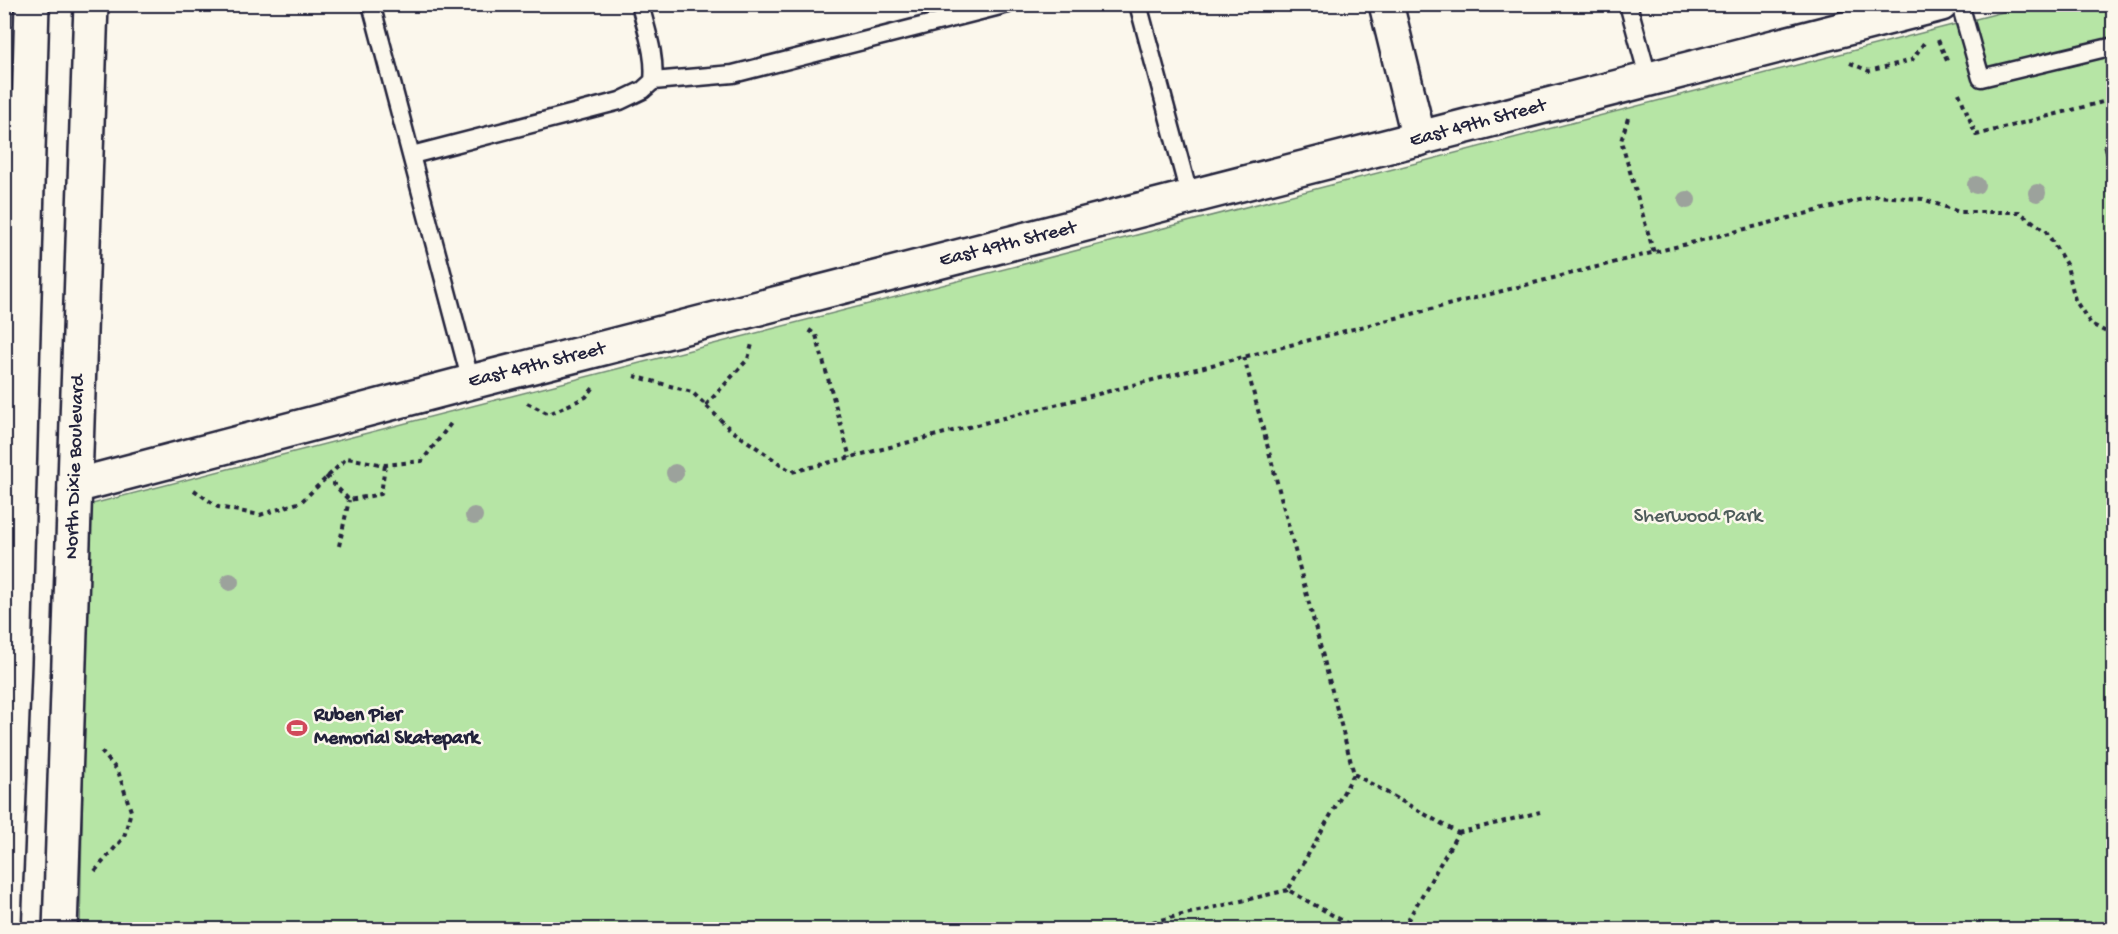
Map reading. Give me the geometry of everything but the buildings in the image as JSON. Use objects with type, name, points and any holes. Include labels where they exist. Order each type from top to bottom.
[{"type":"street","points":[[5,911],[9,661],[32,4]]},
{"type":"street","name":"North Dixie Boulevard","points":[[60,930],[91,4]]},
{"type":"street","points":[[1386,4],[1419,139]]},
{"type":"street","name":"East 49th Street","points":[[75,486],[1649,80],[1938,17]]},
{"type":"lane","points":[[371,4],[471,382]]},
{"type":"lane","points":[[640,4],[652,54],[653,81]]},
{"type":"lane","points":[[412,155],[620,101],[643,90],[653,81],[733,74],[1008,4]]},
{"type":"lane","points":[[1138,4],[1190,198]]},
{"type":"lane","points":[[1628,4],[1649,80]]},
{"type":"lane","points":[[1960,4],[1981,78],[2114,46]]},
{"type":"path","points":[[1938,17],[1951,72]]},
{"type":"path","points":[[1840,60],[1869,71],[1901,63],[1912,60],[1929,37]]},
{"type":"path","points":[[1955,82],[1976,135],[2114,99]]},
{"type":"path","points":[[1631,107],[1621,141],[1654,252]]},
{"type":"path","points":[[627,375],[692,392],[731,430],[792,472],[1875,196],[1923,199],[1959,212],[2019,212],[2046,231],[2067,266],[2075,300],[2091,324],[2114,336]]},
{"type":"path","points":[[807,329],[816,335],[850,458]]},
{"type":"path","points":[[706,405],[748,359],[752,342]]},
{"type":"path","points":[[1244,357],[1354,774],[1288,890]]},
{"type":"path","points":[[522,400],[549,414],[586,398],[599,380]]},
{"type":"path","points":[[191,488],[218,507],[260,515],[301,502],[346,458],[385,465],[422,461],[456,417]]},
{"type":"path","points":[[349,500],[381,494],[385,465]]},
{"type":"path","points":[[326,476],[349,500]]},
{"type":"path","points":[[339,546],[349,500]]},
{"type":"path","points":[[88,880],[124,837],[131,811],[118,771],[97,747]]},
{"type":"path","points":[[1354,774],[1458,833],[1540,812]]},
{"type":"path","points":[[1402,930],[1458,833]]},
{"type":"path","points":[[1136,926],[1288,890],[1359,930]]},
{"type":"green space","name":"Sherwood Park","points":[[2030,5],[2113,5],[2113,929],[80,930],[88,505]]},
{"type":"place","name":"Ruben Pier Memorial Skatepark","points":[[297,728]]}]
